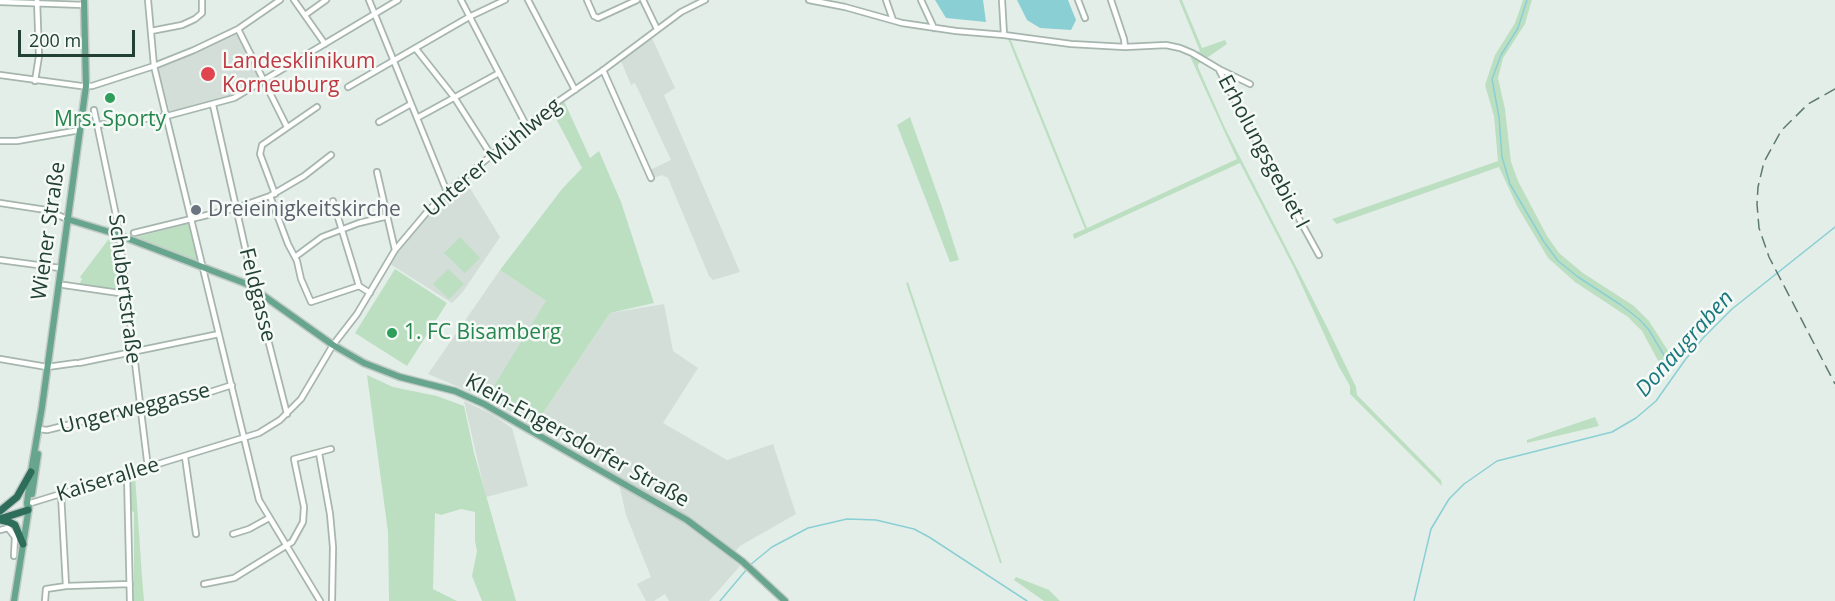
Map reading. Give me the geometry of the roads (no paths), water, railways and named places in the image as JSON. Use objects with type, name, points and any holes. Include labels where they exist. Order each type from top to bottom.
[{"type":"highway","points":[[0,512],[17,497],[31,472]]},
{"type":"highway","points":[[0,512],[31,505]]},
{"type":"highway","points":[[0,520],[31,505]]},
{"type":"highway","points":[[0,520],[15,525],[23,544]]},
{"type":"main road","name":"Wiener Straße","points":[[31,505],[31,472],[39,429],[86,86],[84,2]]},
{"type":"main road","name":"Klein-Engersdorfer Straße","points":[[67,219],[119,235],[255,288],[333,345],[364,363],[386,373],[451,390],[484,404],[678,514],[743,562],[785,601]]},
{"type":"main road","name":"Wiener Straße","points":[[14,601],[31,505],[40,439],[39,429]]},
{"type":"street","points":[[148,0],[154,66],[259,500],[320,601]]},
{"type":"street","points":[[151,31],[182,25],[195,19],[202,13],[202,0]]},
{"type":"street","points":[[0,75],[86,86],[154,66],[187,53],[238,29],[280,0]]},
{"type":"street","points":[[294,0],[325,44]]},
{"type":"street","points":[[304,15],[326,0]]},
{"type":"street","points":[[369,0],[447,192]]},
{"type":"street","points":[[97,125],[167,116],[234,98],[398,0]]},
{"type":"street","points":[[461,0],[526,125]]},
{"type":"street","points":[[348,87],[469,17],[505,0]]},
{"type":"street","points":[[528,0],[574,90]]},
{"type":"street","points":[[587,0],[597,18],[637,0]]},
{"type":"street","points":[[643,0],[657,29]]},
{"type":"street","name":"Unterer Mühlweg","points":[[333,345],[357,314],[395,250],[447,192],[526,125],[681,12],[705,0]]},
{"type":"street","points":[[809,0],[934,28],[1071,44],[1125,47],[1111,0]]},
{"type":"street","points":[[886,0],[893,20]]},
{"type":"street","points":[[921,0],[934,28]]},
{"type":"street","points":[[1002,0],[1004,35]]},
{"type":"street","points":[[1078,0],[1085,18]]},
{"type":"street","points":[[0,2],[84,2]]},
{"type":"street","points":[[35,81],[39,56],[37,2]]},
{"type":"street","points":[[238,29],[287,127]]},
{"type":"street","name":"Erholungsgebiet I","points":[[1125,47],[1166,45],[1180,48],[1219,69],[1319,255]]},
{"type":"street","points":[[416,49],[454,97],[492,155]]},
{"type":"street","points":[[1219,69],[1250,84]]},
{"type":"street","points":[[603,70],[651,178]]},
{"type":"street","points":[[417,118],[498,73]]},
{"type":"street","points":[[380,122],[411,104]]},
{"type":"street","name":"Feldgasse","points":[[213,105],[286,414]]},
{"type":"street","points":[[317,107],[262,145],[260,154],[288,244],[311,302],[359,286]]},
{"type":"street","name":"Schubertstraße","points":[[94,110],[119,235],[148,468]]},
{"type":"street","points":[[0,141],[17,141],[80,130]]},
{"type":"street","points":[[134,233],[236,208],[273,195],[331,156]]},
{"type":"street","points":[[377,172],[395,250]]},
{"type":"street","points":[[333,201],[359,286],[370,293]]},
{"type":"street","points":[[0,203],[46,210],[67,219]]},
{"type":"street","points":[[295,257],[322,237],[388,216]]},
{"type":"street","points":[[0,260],[60,268]]},
{"type":"street","points":[[64,285],[126,294]]},
{"type":"street","points":[[0,359],[47,367],[78,363],[219,334]]},
{"type":"street","name":"Kaiserallee","points":[[31,505],[267,430],[301,399],[333,345]]},
{"type":"street","name":"Ungerweggasse","points":[[39,429],[47,430],[204,394],[232,385]]},
{"type":"street","points":[[204,584],[234,578],[292,542],[303,522],[304,507],[294,459],[331,449]]},
{"type":"street","points":[[319,453],[330,514],[333,547],[332,601]]},
{"type":"street","name":"Kaiserallee","points":[[185,457],[196,534]]},
{"type":"street","points":[[127,474],[129,601]]},
{"type":"street","points":[[61,494],[66,586]]},
{"type":"street","points":[[233,534],[249,529],[269,518]]},
{"type":"street","points":[[0,530],[9,528],[15,537],[14,556]]},
{"type":"street","points":[[45,601],[46,589],[66,586],[130,584]]},
{"type":"water","points":[[935,0],[983,0],[986,22],[946,18]]},
{"type":"water","points":[[1017,0],[1068,0],[1076,20],[1071,30],[1040,28],[1027,20]]},
{"type":"waterway","points":[[1527,0],[1518,28],[1501,55],[1492,79],[1499,117],[1502,157],[1510,184],[1544,242],[1558,261],[1639,319],[1649,330],[1668,362]]},
{"type":"waterway","name":"Donaugraben","points":[[1414,601],[1431,529],[1449,499],[1464,484],[1497,461],[1612,432],[1636,418],[1656,401],[1703,338],[1732,309],[1835,227]]},
{"type":"waterway","name":"Donaugraben","points":[[750,565],[772,547],[808,528],[847,519],[876,520],[914,529],[929,537],[1027,601]]},
{"type":"waterway","name":"Donaugraben","points":[[720,601],[747,569]]},
{"type":"railway","points":[[1835,89],[1808,104],[1781,131],[1764,162],[1758,187],[1757,204],[1759,228],[1769,257],[1835,384]]},
{"type":"place","name":"Landesklinikum Korneuburg","points":[[208,74]]},
{"type":"place","name":"Mrs. Sporty","points":[[110,98]]},
{"type":"place","name":"Dreieinigkeitskirche","points":[[196,210]]},
{"type":"place","name":"1. FC Bisamberg","points":[[392,333]]}]
